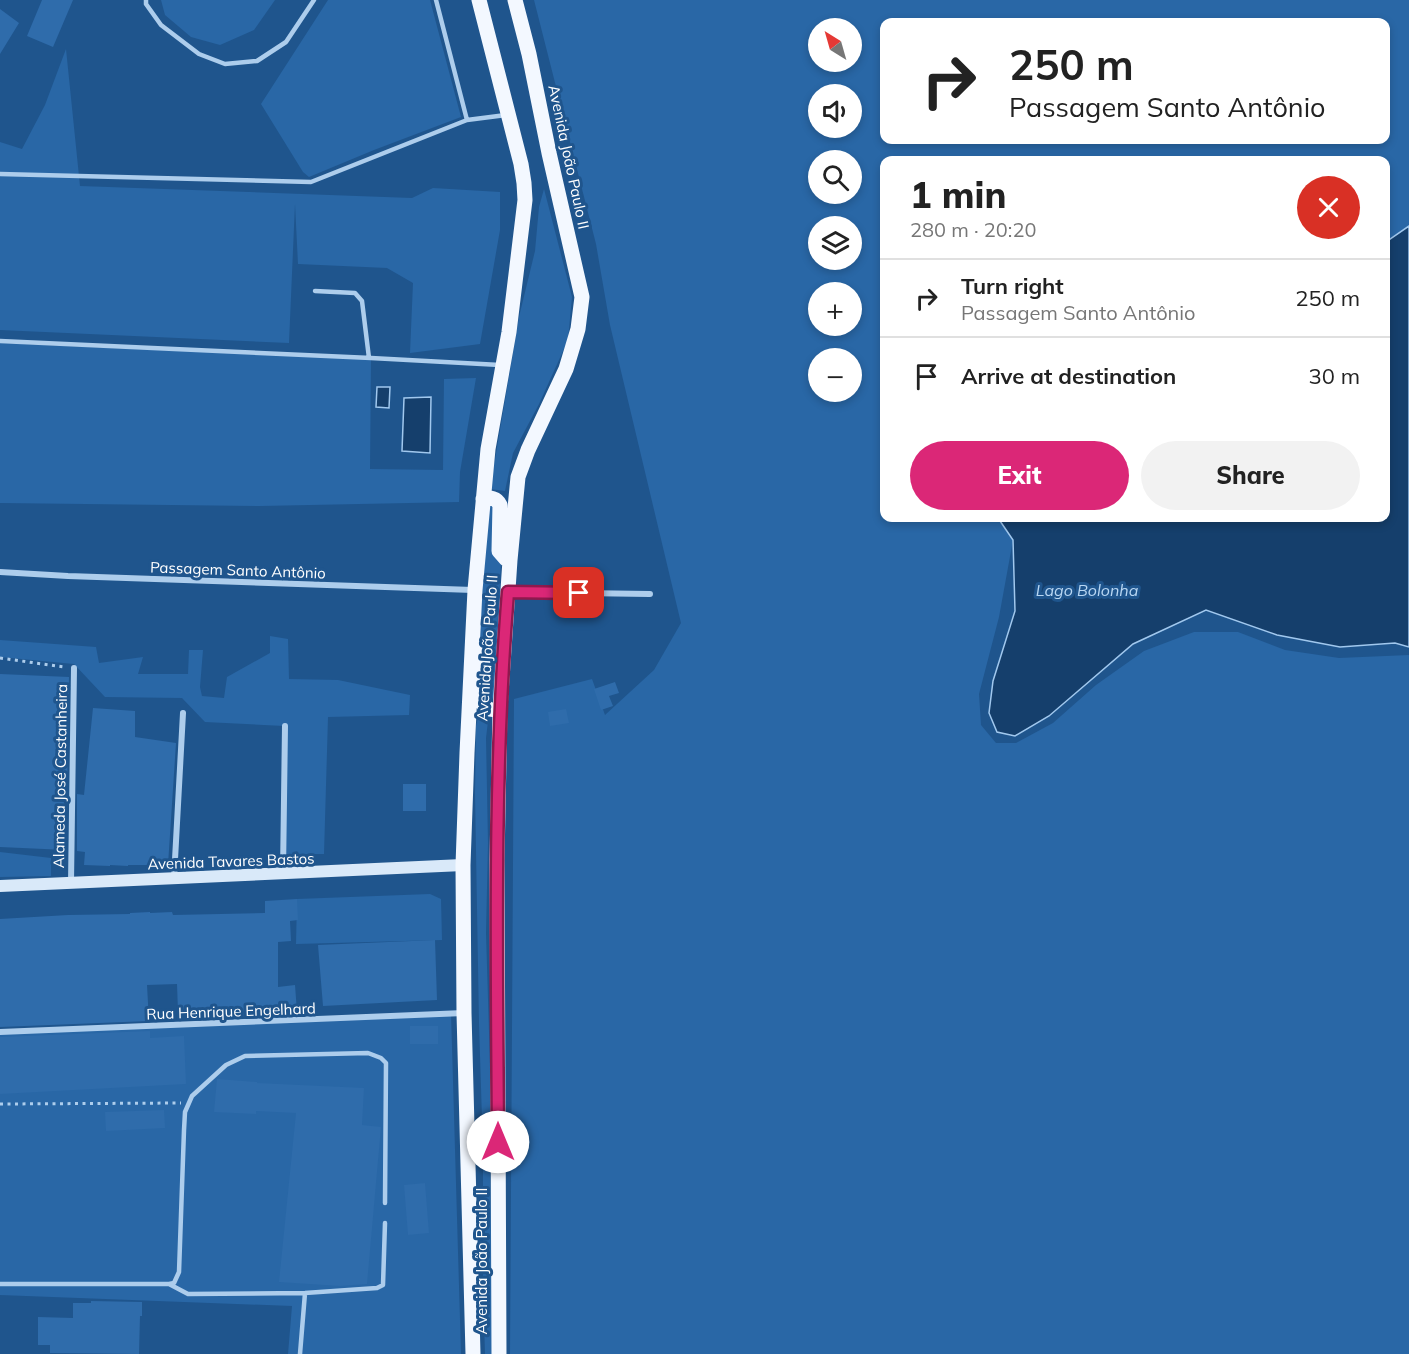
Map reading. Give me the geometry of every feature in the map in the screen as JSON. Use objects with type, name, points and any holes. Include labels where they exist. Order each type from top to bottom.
[{"type":"main road","name":"Avenida João Paulo II","points":[[473,1354],[464,1013],[463,865],[475,590],[488,449],[509,332],[525,200],[521,164],[479,0]]},
{"type":"main road","name":"Avenida João Paulo II","points":[[499,1354],[497,860],[500,709],[510,560],[518,477],[528,450],[566,369],[578,329],[582,297],[515,0]]},
{"type":"main road","points":[[483,498],[494,499],[500,505],[500,551],[506,559],[510,560]]},
{"type":"main road","points":[[473,647],[481,652],[483,657],[482,703],[489,709],[500,709]]},
{"type":"main road","name":"Avenida Tavares Bastos","points":[[0,886],[463,865]]},
{"type":"street","name":"Passagem Santo Antônio","points":[[0,572],[475,590]]},
{"type":"street","points":[[508,592],[650,594]]},
{"type":"street","name":"Alameda José Castanheira","points":[[71,884],[74,668]]},
{"type":"street","points":[[174,878],[183,713]]},
{"type":"street","points":[[283,874],[285,726]]},
{"type":"street","name":"Rua Henrique Engelhard","points":[[0,1032],[464,1013]]},
{"type":"lane","points":[[146,0],[146,4],[161,25],[199,54],[225,64],[257,61],[286,42],[315,0]]},
{"type":"lane","points":[[436,0],[467,120]]},
{"type":"lane","points":[[0,174],[311,183],[467,120],[508,114]]},
{"type":"lane","points":[[315,291],[355,293],[362,302],[369,358]]},
{"type":"lane","points":[[0,340],[503,366]]},
{"type":"lane","points":[[0,1284],[174,1283],[179,1272],[185,1112],[192,1096],[226,1065],[245,1056],[368,1053],[381,1058],[386,1063],[385,1203]]},
{"type":"lane","points":[[169,1284],[188,1294],[306,1293],[381,1287],[383,1285],[385,1223]]},
{"type":"lane","points":[[300,1354],[306,1293]]},
{"type":"path","points":[[0,658],[74,668]]},
{"type":"path","points":[[0,1104],[188,1103]]},
{"type":"shaded area","points":[[161,0],[275,0],[254,30],[220,45],[191,37],[165,15]]},
{"type":"shaded area","points":[[328,0],[430,0],[461,117],[309,177],[303,172],[261,104]]},
{"type":"shaded area","points":[[534,0],[1409,0],[1409,226],[1390,239],[1390,156],[880,156],[880,522],[1001,522],[1013,540],[999,617],[979,694],[981,725],[996,743],[1016,743],[1053,723],[1096,685],[1144,651],[1194,632],[1238,632],[1285,650],[1339,658],[1409,655],[1409,1354],[510,1354],[514,699],[592,679],[605,715],[654,670],[681,623],[610,325],[596,244]]},
{"type":"shaded area","points":[[66,49],[80,186],[412,198],[433,188],[500,192],[500,230],[480,344],[410,353],[413,283],[387,268],[298,264],[295,204],[289,343],[0,330],[0,142],[22,149],[45,105]]},
{"type":"shaded area","points":[[544,189],[572,297],[568,340],[539,404],[513,453],[505,491],[490,489],[519,317],[535,251],[539,207]]},
{"type":"shaded area","points":[[0,343],[371,358],[370,469],[443,470],[444,379],[476,378],[460,472],[459,502],[260,506],[0,503]]},
{"type":"shaded area","points":[[487,504],[495,507],[501,563],[494,699],[487,697],[487,650],[479,634]]},
{"type":"shaded area","points":[[270,636],[288,639],[289,679],[338,680],[410,695],[409,715],[328,717],[324,854],[284,854],[284,726],[205,722],[182,698],[105,697],[74,664],[0,657],[0,640],[96,647],[99,663],[143,657],[138,674],[188,674],[189,650],[203,650],[200,687],[202,696],[224,698],[227,677],[270,653]]},
{"type":"shaded area","points":[[481,705],[489,713],[486,738],[488,843],[486,933],[490,1065],[493,1354],[485,1354],[483,1288],[483,1152],[475,793],[476,726]]},
{"type":"shaded area","points":[[0,852],[51,858],[51,876],[0,877]]},
{"type":"shaded area","points":[[430,894],[441,899],[442,940],[296,944],[297,899]]},
{"type":"shaded area","points":[[451,1013],[461,1354],[288,1354],[292,1306],[0,1295],[0,1033]]},
{"type":"water","name":"Lago Bolonha","points":[[1409,226],[1409,647],[1395,643],[1340,647],[1277,635],[1206,610],[1133,644],[1049,716],[1015,736],[997,732],[989,713],[993,681],[1015,611],[1013,540],[1001,522],[1390,522],[1390,239]]},
{"type":"water","points":[[377,387],[390,387],[389,408],[376,407]]},
{"type":"water","points":[[431,397],[430,453],[402,451],[404,398]]},
{"type":"building","points":[[42,0],[73,0],[53,47],[27,36]]},
{"type":"building","points":[[0,9],[19,23],[0,54]]},
{"type":"building","points":[[0,674],[69,677],[66,850],[0,847]]},
{"type":"building","points":[[615,682],[619,693],[609,696],[613,706],[601,710],[594,689]]},
{"type":"building","points":[[93,708],[135,711],[135,737],[176,743],[168,865],[84,865],[85,852],[77,851],[77,794],[84,795]]},
{"type":"building","points":[[566,709],[569,723],[550,726],[548,712]]},
{"type":"building","points":[[403,784],[426,784],[426,811],[403,811]]},
{"type":"building","points":[[297,899],[298,920],[290,921],[291,941],[278,942],[278,987],[295,985],[297,1012],[212,1018],[212,1015],[196,1015],[196,1012],[178,1012],[177,984],[147,985],[149,1021],[0,1027],[0,919],[150,912],[172,912],[173,915],[265,913],[265,901]]},
{"type":"building","points":[[435,940],[437,1000],[323,1006],[318,945]]},
{"type":"building","points":[[410,1026],[438,1026],[438,1044],[410,1044]]},
{"type":"building","points":[[150,1031],[150,1038],[184,1036],[186,1084],[0,1094],[0,1037]]},
{"type":"building","points":[[217,1079],[364,1088],[362,1125],[381,1127],[367,1284],[340,1286],[279,1282],[296,1113],[214,1112]]},
{"type":"building","points":[[164,1110],[165,1128],[106,1131],[105,1112]]},
{"type":"building","points":[[425,1183],[429,1233],[408,1235],[404,1185]]},
{"type":"building","points":[[91,1301],[142,1302],[139,1354],[50,1353],[50,1345],[38,1345],[38,1317],[73,1318],[73,1303],[91,1303]]},
{"type":"route","points":[[498,1142],[497,860],[500,709],[508,592],[579,593]]}]
